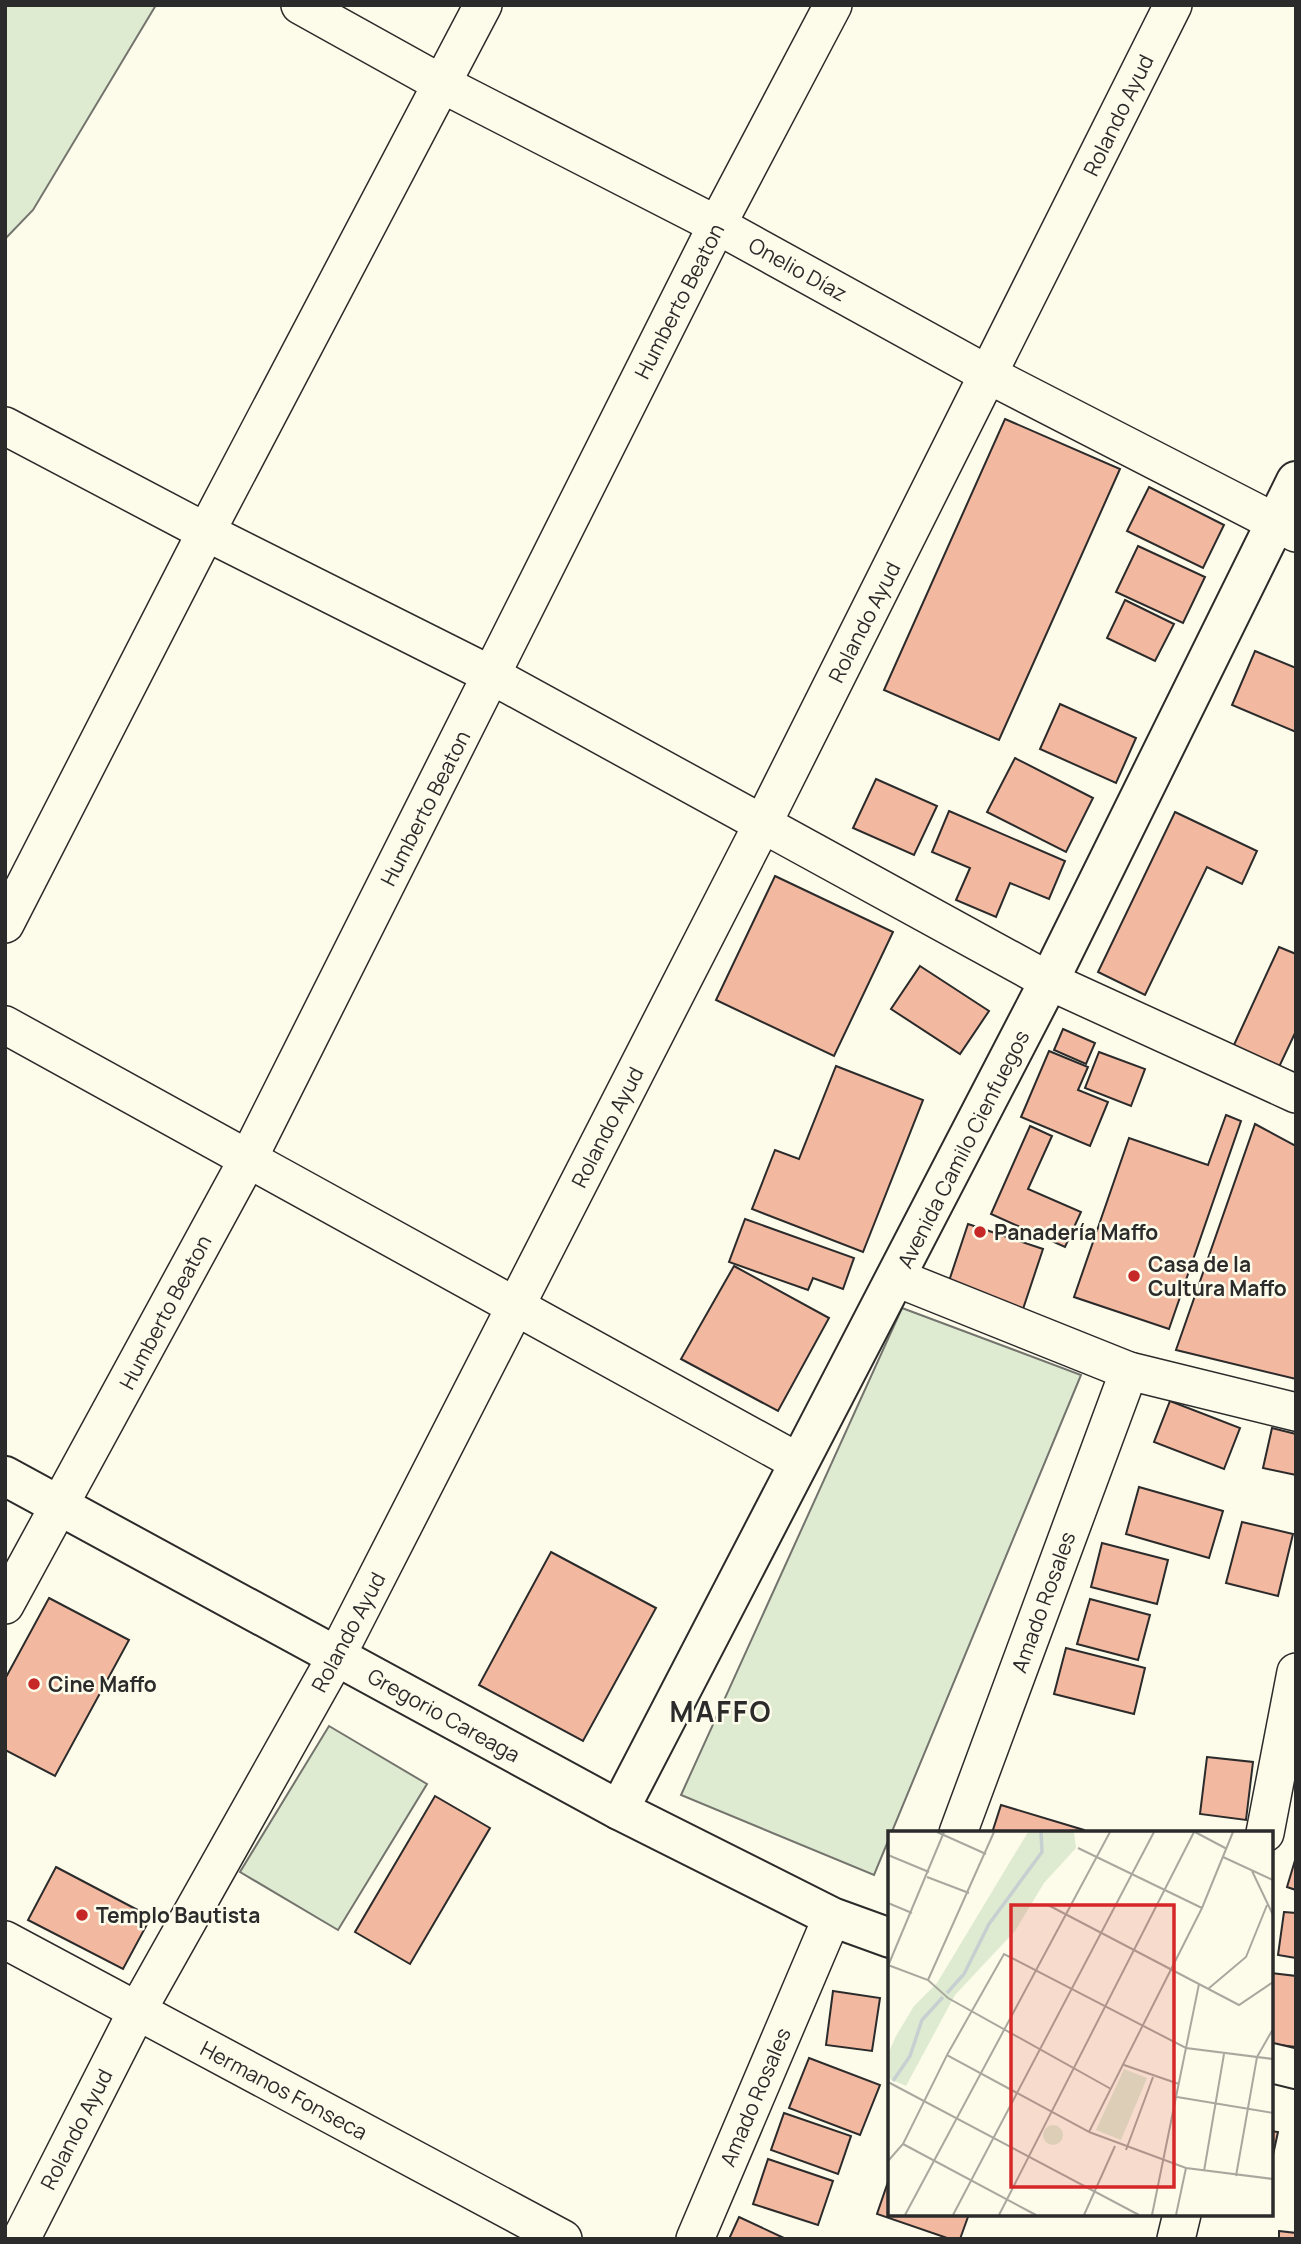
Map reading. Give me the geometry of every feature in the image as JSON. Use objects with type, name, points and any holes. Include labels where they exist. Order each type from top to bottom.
[{"type":"main road","name":"Avenida Camilo Cienfuegos","points":[[619,1810],[797,1462],[897,1278],[1285,528],[1296,481]]},
{"type":"main road","name":"Gregorio Careaga","points":[[5,1476],[619,1810],[832,1917],[888,1937]]},
{"type":"main road","points":[[1273,2063],[1296,2069]]},
{"type":"street","name":"Onelio Díaz","points":[[300,5],[442,84],[717,225],[989,375],[1285,528]]},
{"type":"street","points":[[5,924],[206,532],[483,5]]},
{"type":"street","name":"Humberto Beaton","points":[[5,1605],[248,1157],[493,676],[717,225],[833,5]]},
{"type":"street","name":"Rolando Ayud","points":[[20,2239],[137,2011],[336,1657],[763,823],[1172,5]]},
{"type":"street","points":[[5,426],[206,532],[493,676],[1049,981],[1296,1094]]},
{"type":"street","points":[[5,1025],[797,1462]]},
{"type":"street","points":[[897,1278],[1129,1371],[1296,1412]]},
{"type":"street","name":"Amado Rosales","points":[[959,1831],[1129,1371]]},
{"type":"street","points":[[1265,1831],[1296,1672]]},
{"type":"street","name":"Amado Rosales","points":[[695,2239],[832,1917]]},
{"type":"street","name":"Hermanos Fonseca","points":[[5,1940],[563,2239]]},
{"type":"street","points":[[1176,2239],[1182,2216]]},
{"type":"green space","points":[[5,5],[156,5],[33,210],[5,239]]},
{"type":"green space","points":[[902,1308],[1081,1375],[892,1831],[888,1831],[888,1841],[874,1875],[681,1795]]},
{"type":"green space","points":[[329,1726],[427,1784],[338,1930],[240,1872]]},
{"type":"building","points":[[1005,419],[1120,469],[999,740],[884,690]]},
{"type":"building","points":[[1149,487],[1224,525],[1203,568],[1127,531]]},
{"type":"building","points":[[1138,546],[1205,577],[1183,623],[1116,592]]},
{"type":"building","points":[[1125,600],[1174,624],[1155,661],[1107,638]]},
{"type":"building","points":[[1255,651],[1296,668],[1296,732],[1232,705]]},
{"type":"building","points":[[1060,704],[1136,738],[1116,783],[1040,749]]},
{"type":"building","points":[[1015,758],[1093,798],[1066,852],[987,812]]},
{"type":"building","points":[[876,779],[937,806],[914,855],[853,828]]},
{"type":"building","points":[[949,811],[1065,861],[1049,899],[1010,883],[996,917],[956,900],[970,868],[932,852]]},
{"type":"building","points":[[1175,812],[1257,851],[1242,884],[1207,867],[1145,995],[1098,972]]},
{"type":"building","points":[[775,876],[893,932],[834,1056],[716,1000]]},
{"type":"building","points":[[1279,947],[1296,954],[1296,1031],[1279,1067],[1233,1047]]},
{"type":"building","points":[[920,966],[989,1011],[960,1054],[891,1009]]},
{"type":"building","points":[[1063,1029],[1095,1043],[1086,1064],[1054,1050]]},
{"type":"building","points":[[1049,1051],[1088,1067],[1078,1090],[1108,1102],[1090,1146],[1021,1117]]},
{"type":"building","points":[[1099,1052],[1145,1069],[1131,1106],[1085,1088]]},
{"type":"building","points":[[836,1066],[923,1100],[863,1252],[752,1209],[775,1150],[799,1159]]},
{"type":"building","points":[[1226,1115],[1241,1121],[1169,1329],[1074,1297],[1129,1138],[1208,1165]]},
{"type":"building","points":[[1255,1124],[1296,1146],[1296,1379],[1176,1350]]},
{"type":"building","points":[[1030,1126],[1052,1136],[1028,1189],[1081,1212],[1065,1247],[991,1214]]},
{"type":"building","points":[[745,1219],[854,1258],[843,1289],[813,1278],[808,1290],[729,1262]]},
{"type":"building","points":[[968,1224],[1043,1249],[1022,1312],[947,1287]]},
{"type":"building","points":[[734,1266],[829,1318],[778,1411],[681,1359]]},
{"type":"building","points":[[1170,1401],[1240,1428],[1224,1469],[1154,1442]]},
{"type":"building","points":[[1272,1428],[1296,1434],[1296,1475],[1263,1468]]},
{"type":"building","points":[[1139,1487],[1223,1511],[1209,1558],[1126,1534]]},
{"type":"building","points":[[1242,1522],[1293,1534],[1278,1596],[1226,1583]]},
{"type":"building","points":[[1102,1543],[1168,1560],[1157,1604],[1091,1587]]},
{"type":"building","points":[[551,1552],[656,1608],[583,1741],[479,1685]]},
{"type":"building","points":[[49,1598],[129,1640],[55,1776],[5,1750],[5,1679]]},
{"type":"building","points":[[1090,1599],[1150,1615],[1138,1660],[1077,1644]]},
{"type":"building","points":[[1066,1648],[1145,1668],[1134,1714],[1054,1694]]},
{"type":"building","points":[[1207,1757],[1253,1762],[1246,1820],[1200,1814]]},
{"type":"building","points":[[435,1796],[490,1828],[410,1964],[355,1932]]},
{"type":"building","points":[[1001,1805],[1084,1830],[1084,1831],[993,1831]]},
{"type":"building","points":[[1296,1857],[1296,1890],[1287,1887]]},
{"type":"building","points":[[56,1867],[151,1917],[123,1969],[28,1920]]},
{"type":"building","points":[[1284,1912],[1296,1913],[1296,1958],[1278,1955]]},
{"type":"building","points":[[1273,1973],[1296,1976],[1296,2047],[1273,2044]]},
{"type":"building","points":[[833,1991],[880,1998],[872,2051],[826,2045]]},
{"type":"building","points":[[809,2058],[880,2085],[860,2135],[789,2108]]},
{"type":"building","points":[[784,2113],[851,2136],[838,2174],[771,2150]]},
{"type":"building","points":[[1273,2131],[1278,2132],[1273,2155]]},
{"type":"building","points":[[768,2159],[833,2181],[818,2225],[753,2204]]},
{"type":"building","points":[[888,2182],[888,2216],[968,2216],[960,2239],[950,2239],[877,2214]]},
{"type":"building","points":[[739,2217],[786,2239],[729,2239]]},
{"type":"building","points":[[1279,2231],[1296,2233],[1296,2239],[1279,2239]]},
{"type":"place","name":"Panadería Maffo","points":[[980,1232]]},
{"type":"place","name":"Casa de la Cultura Maffo","points":[[1134,1276]]},
{"type":"place","name":"Cine Maffo","points":[[34,1684]]},
{"type":"place","name":"Templo Bautista","points":[[82,1915]]},
{"type":"district","name":"MAFFO","points":[[721,1711]]}]
